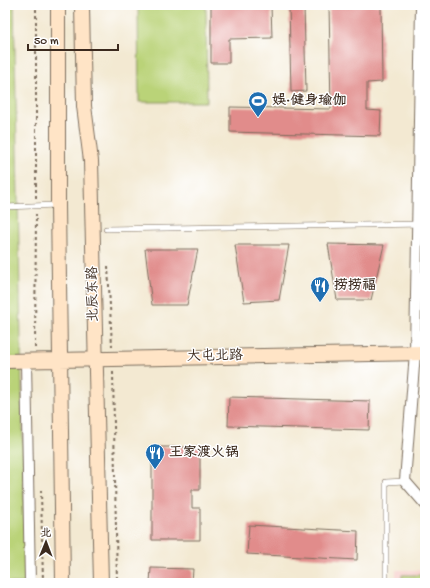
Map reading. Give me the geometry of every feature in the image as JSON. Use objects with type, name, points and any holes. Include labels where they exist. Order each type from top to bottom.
[{"type":"main road","points":[[58,5],[58,205],[63,583]]},
{"type":"main road","name":"北辰东路","points":[[82,5],[84,106],[92,162],[95,359],[101,583]]},
{"type":"main road","name":"大屯北路","points":[[5,361],[420,353]]},
{"type":"street","points":[[421,5],[423,65],[420,353],[405,481],[425,504]]},
{"type":"street","points":[[26,361],[30,583]]},
{"type":"lane","points":[[5,207],[58,205]]},
{"type":"lane","points":[[106,229],[421,224]]},
{"type":"lane","points":[[386,583],[386,482],[405,481]]},
{"type":"path","points":[[26,361],[36,347],[36,5]]},
{"type":"shaded area","points":[[396,570],[425,570],[425,583],[396,583]]},
{"type":"green space","points":[[5,5],[14,5],[26,583],[5,583]]},
{"type":"green space","points":[[138,5],[206,5],[207,102],[139,102]]},
{"type":"green space","points":[[402,575],[425,575],[425,583],[402,583]]},
{"type":"building","points":[[211,5],[271,5],[272,38],[229,39],[229,63],[211,63]]},
{"type":"building","points":[[289,5],[304,5],[306,91],[291,92]]},
{"type":"building","points":[[329,5],[381,5],[382,82],[367,83],[367,110],[381,111],[380,136],[230,132],[230,107],[331,109]]},
{"type":"building","points":[[328,244],[384,245],[371,300],[337,300]]},
{"type":"building","points":[[235,245],[289,245],[279,300],[244,302]]},
{"type":"building","points":[[145,249],[198,249],[187,305],[152,305]]},
{"type":"building","points":[[229,397],[370,401],[369,430],[228,426]]},
{"type":"building","points":[[152,447],[200,447],[200,490],[192,490],[192,508],[200,508],[200,540],[152,540]]},
{"type":"building","points":[[249,525],[358,531],[357,560],[247,554]]},
{"type":"building","points":[[151,568],[193,569],[192,583],[150,583]]},
{"type":"place","name":"娱·健身瑜伽","points":[[258,118]]},
{"type":"place","name":"捞捞福","points":[[320,303]]},
{"type":"place","name":"王家渡火锅","points":[[155,470]]}]
